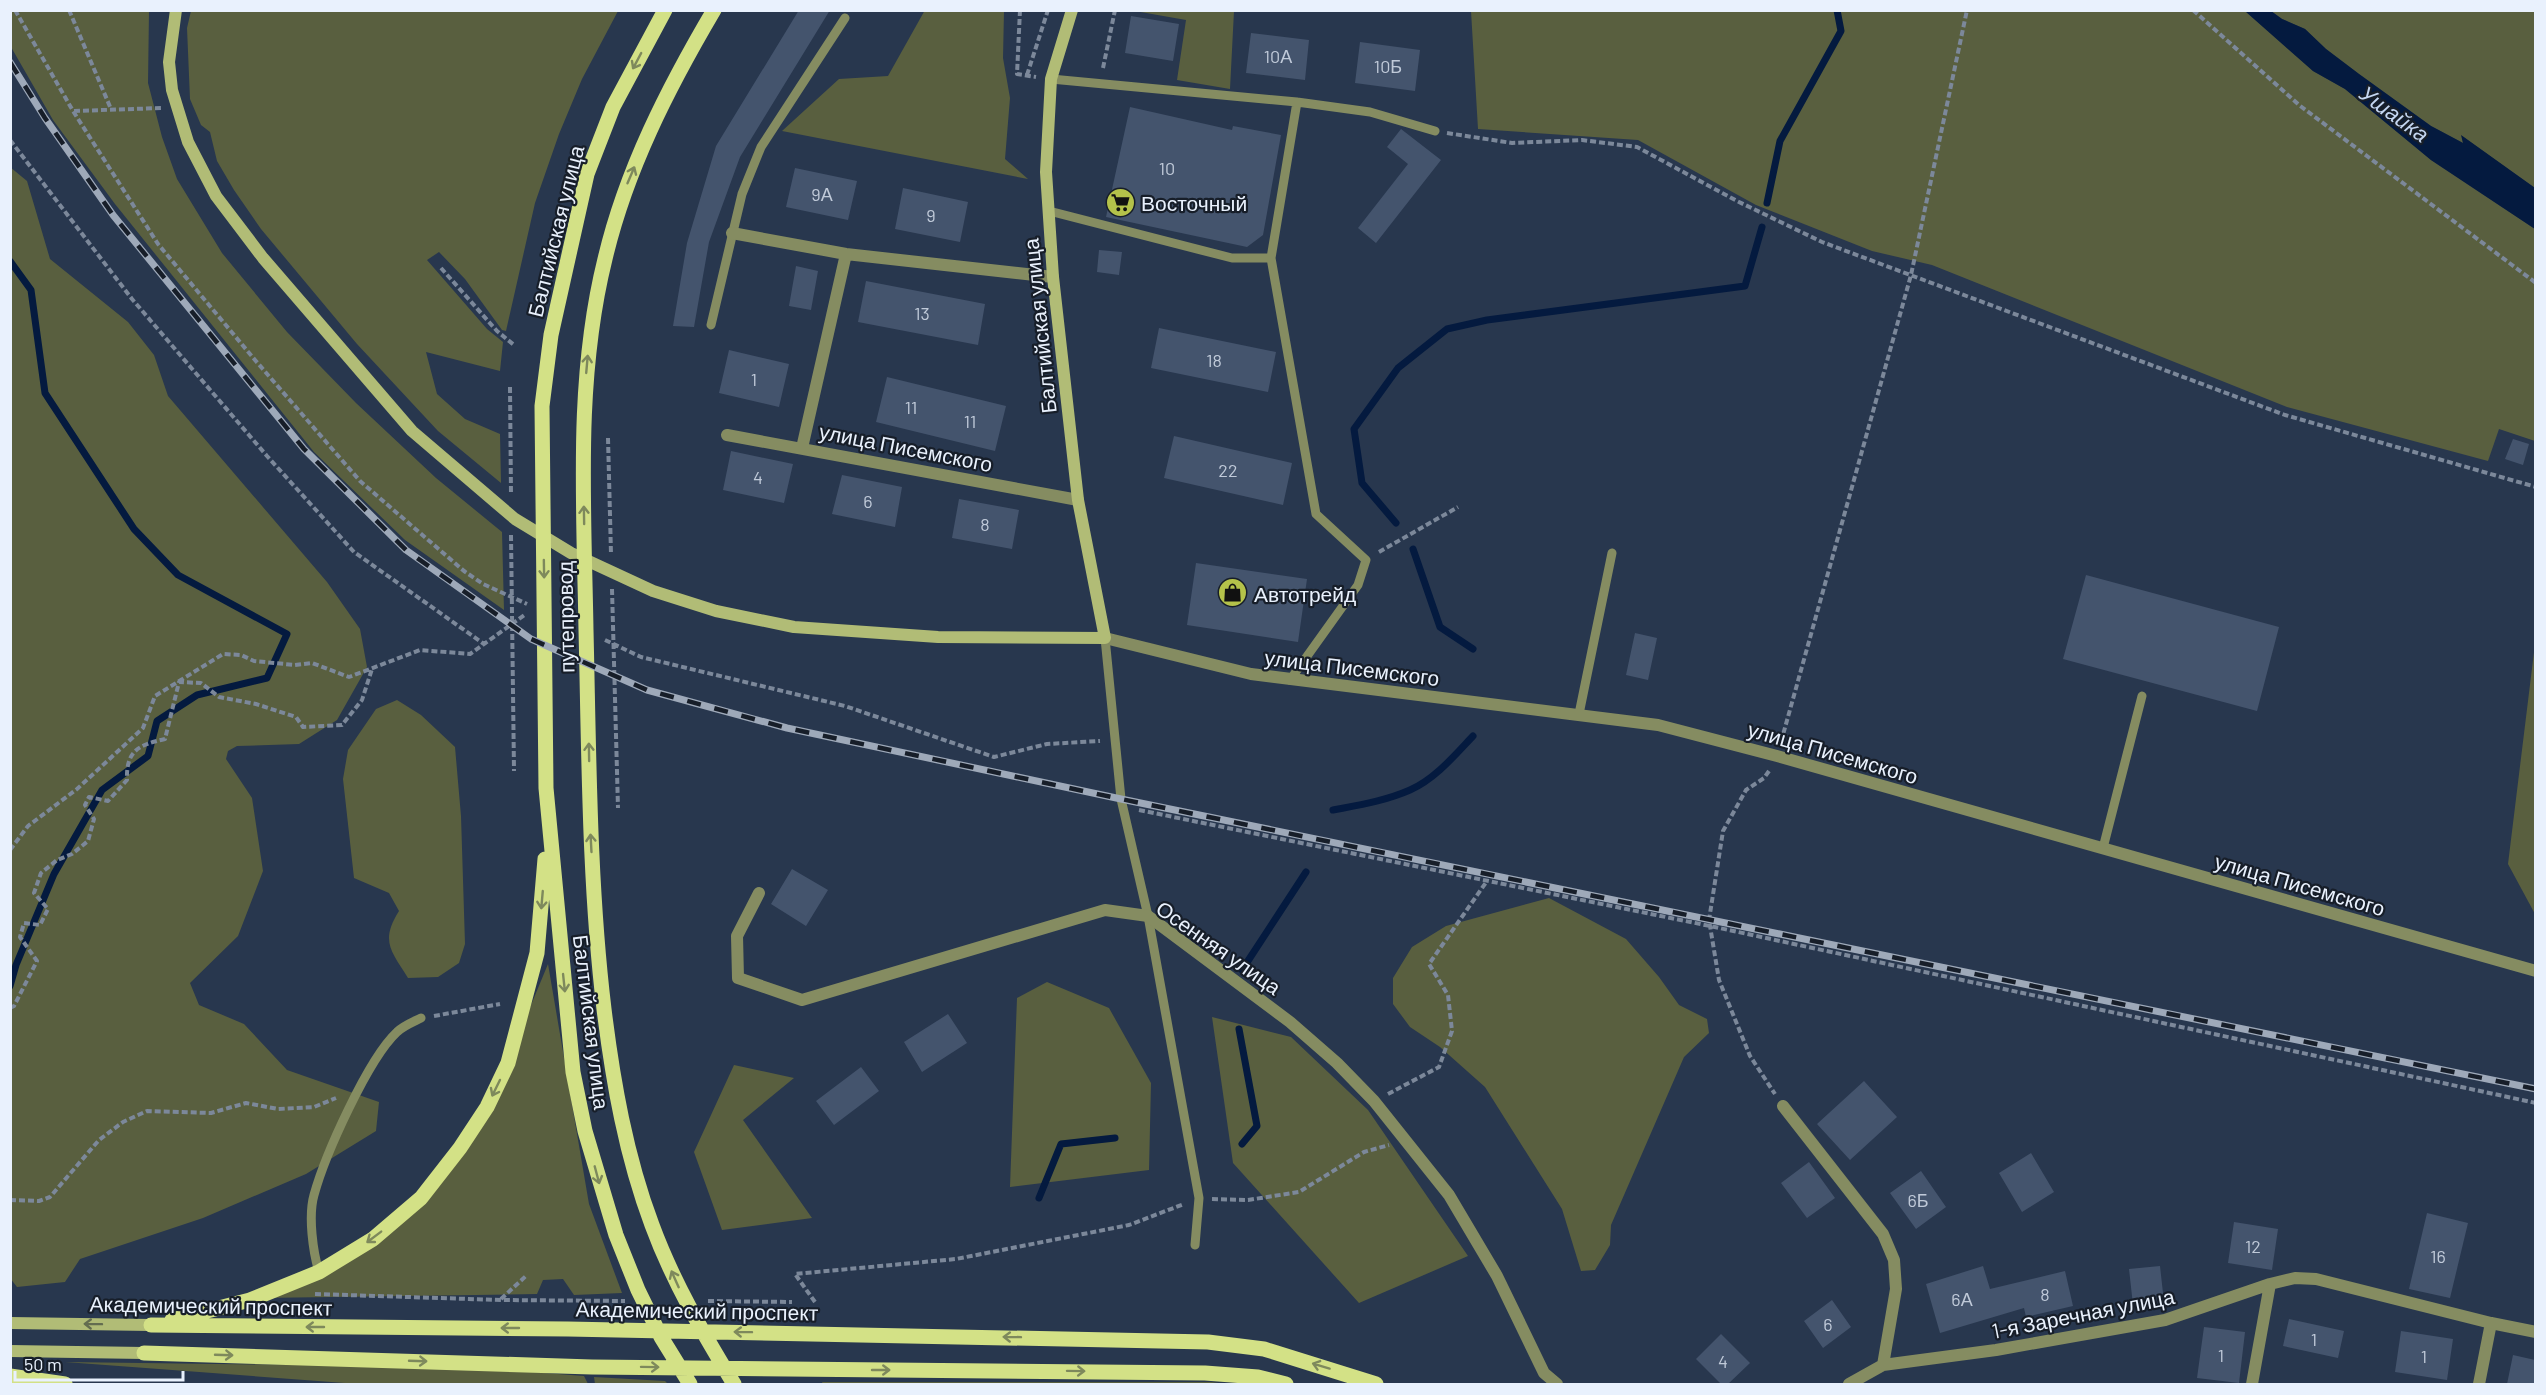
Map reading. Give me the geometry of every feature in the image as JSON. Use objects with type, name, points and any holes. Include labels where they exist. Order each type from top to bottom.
[{"type":"main road","name":"Балтийская улица","points":[[542,406],[551,335],[586,174],[613,107],[665,10]]},
{"type":"main road","name":"путепровод","points":[[590,810],[582,423],[590,335],[605,258],[626,188],[684,60],[714,10]]},
{"type":"main road","name":"путепровод","points":[[542,406],[546,788]]},
{"type":"main road","name":"Балтийская улица","points":[[546,788],[573,1072],[585,1131],[616,1235],[638,1290],[661,1337],[690,1384]]},
{"type":"main road","name":"Балтийская улица","points":[[590,810],[598,957],[611,1070],[622,1122],[636,1177],[677,1285],[734,1384]]},
{"type":"main road","points":[[151,1325],[250,1300],[319,1272],[372,1239],[421,1197],[487,1107],[508,1063],[537,953],[548,820]]},
{"type":"main road","name":"Академический проспект","points":[[151,1325],[568,1329],[1208,1342],[1264,1349],[1376,1384]]},
{"type":"main road","points":[[144,1353],[592,1366],[1205,1373],[1258,1377],[1286,1384]]},
{"type":"main road","points":[[10,1376],[65,1384]]},
{"type":"street","points":[[176,10],[169,62],[176,107],[188,142],[216,196],[263,258],[412,431],[515,519],[571,552],[653,591],[716,611],[794,627],[938,637],[1105,638]]},
{"type":"street","name":"Балтийская улица","points":[[1072,10],[1051,79],[1046,172],[1048,212],[1078,500],[1105,638]]},
{"type":"street","points":[[732,233],[846,254],[1053,277]]},
{"type":"street","points":[[802,448],[846,254]]},
{"type":"street","name":"улица Писемского","points":[[727,435],[1078,500]]},
{"type":"street","name":"улица Писемского","points":[[1105,638],[1251,674],[1658,725],[1777,756],[2535,971]]},
{"type":"street","name":"Осенняя улица","points":[[759,893],[737,936],[738,978],[802,1000],[1105,910],[1148,916],[1290,1022],[1337,1063],[1374,1101],[1449,1195],[1497,1275],[1544,1373],[1557,1384]]},
{"type":"street","points":[[1783,1106],[1883,1234],[1894,1260],[1896,1289],[1883,1365]]},
{"type":"street","name":"1-я Заречная улица","points":[[1849,1384],[1883,1365],[1996,1350],[2165,1320],[2270,1284],[2295,1278],[2316,1279],[2535,1332]]},
{"type":"street","points":[[2252,1384],[2270,1284]]},
{"type":"street","name":"Академический проспект","points":[[10,1323],[151,1325]]},
{"type":"street","points":[[2479,1384],[2492,1323]]},
{"type":"street","points":[[10,1351],[144,1353]]},
{"type":"lane","points":[[711,325],[741,194],[761,147],[845,18]]},
{"type":"lane","points":[[1051,79],[1297,102],[1370,112],[1435,131]]},
{"type":"lane","points":[[1290,680],[1358,585],[1366,560],[1316,514],[1271,258],[1297,102]]},
{"type":"lane","points":[[1048,212],[1232,258],[1271,258]]},
{"type":"lane","points":[[1579,714],[1612,553]]},
{"type":"lane","points":[[1105,638],[1113,740],[1123,807],[1148,916],[1199,1198],[1195,1245]]},
{"type":"lane","points":[[2103,848],[2142,696]]},
{"type":"lane","points":[[319,1272],[312,1250],[313,1197],[337,1136],[374,1060],[398,1031],[421,1018]]},
{"type":"path","points":[[15,10],[73,111],[176,107]]},
{"type":"path","points":[[69,10],[111,109]]},
{"type":"path","points":[[1020,10],[1017,74],[1051,79]]},
{"type":"path","points":[[1026,76],[1048,10]]},
{"type":"path","points":[[1099,85],[1115,10]]},
{"type":"path","points":[[1783,1106],[1750,1056],[1719,980],[1710,926],[1723,831],[1746,790],[1764,778],[1777,756],[1911,275],[1967,10]]},
{"type":"path","points":[[2193,10],[2299,105],[2535,283]]},
{"type":"path","points":[[1435,131],[1512,143],[1582,140],[1637,147],[1737,201],[1822,242],[2185,375],[2285,415],[2535,488]]},
{"type":"path","points":[[10,140],[132,299],[267,456],[354,552],[484,644]]},
{"type":"path","points":[[441,268],[497,331],[514,345]]},
{"type":"path","points":[[510,387],[511,495]]},
{"type":"path","points":[[608,438],[611,557]]},
{"type":"path","points":[[1366,560],[1458,507]]},
{"type":"path","points":[[511,531],[514,771]]},
{"type":"path","points":[[612,581],[618,808]]},
{"type":"path","points":[[10,850],[28,826],[77,789],[143,728],[155,696],[224,654],[241,655],[259,662],[312,663],[349,677],[420,650],[470,654],[535,608]]},
{"type":"path","points":[[179,682],[201,683],[219,697],[256,704],[296,717],[303,727],[342,725],[362,700],[372,669]]},
{"type":"path","points":[[12,1007],[37,961],[20,938],[24,923],[40,925],[48,909],[34,893],[41,873],[57,860],[72,854],[88,842],[94,819],[85,805],[89,797],[108,801],[127,780],[126,764],[130,756],[146,743],[165,739],[179,682]]},
{"type":"path","points":[[1123,807],[1710,926],[2535,1103]]},
{"type":"path","points":[[1374,1101],[1439,1066],[1452,1031],[1448,995],[1429,964],[1487,881]]},
{"type":"path","points":[[421,1018],[500,1004]]},
{"type":"path","points":[[10,1200],[39,1202],[50,1197],[99,1140],[123,1122],[147,1111],[211,1113],[246,1103],[278,1109],[314,1107],[361,1087]]},
{"type":"path","points":[[815,1302],[795,1274],[956,1259],[1130,1226],[1199,1198],[1248,1200],[1299,1192],[1364,1152],[1405,1140]]},
{"type":"path","points":[[501,1300],[527,1275]]},
{"type":"path","points":[[307,1294],[564,1300]]},
{"type":"green space","points":[[925,10],[1004,11],[1003,58],[1010,98],[1005,159],[1028,179],[782,131],[839,79],[888,76]]},
{"type":"green space","points":[[10,11],[149,11],[148,83],[162,137],[177,179],[222,253],[287,332],[356,403],[436,478],[502,532],[504,610],[405,540],[314,452],[115,204],[53,120],[11,47]]},
{"type":"green space","points":[[191,11],[618,11],[582,79],[559,134],[535,203],[506,331],[502,330],[465,279],[439,252],[427,260],[487,329],[503,342],[500,371],[426,352],[437,394],[465,419],[500,434],[501,483],[438,431],[357,344],[261,229],[234,190],[217,161],[210,132],[201,125],[190,99],[187,28]]},
{"type":"green space","points":[[1135,11],[1234,11],[1230,89],[1177,80],[1186,20]]},
{"type":"green space","points":[[1471,11],[2245,11],[2313,71],[2345,89],[2431,160],[2535,229],[2535,441],[2499,429],[2488,461],[2287,407],[1932,265],[1872,251],[1756,205],[1638,140],[1478,129]]},
{"type":"green space","points":[[2271,11],[2535,11],[2535,188],[2462,136],[2463,143],[2431,126],[2326,49],[2305,29],[2282,19]]},
{"type":"green space","points":[[10,167],[27,181],[50,259],[128,322],[154,355],[168,396],[327,582],[360,629],[367,667],[337,720],[299,744],[237,746],[228,751],[226,759],[252,798],[263,871],[238,936],[190,983],[199,1005],[244,1024],[287,1070],[379,1102],[376,1131],[306,1174],[203,1218],[80,1259],[65,1282],[17,1287],[10,1278]]},
{"type":"green space","points":[[2535,644],[2535,914],[2508,864]]},
{"type":"green space","points":[[397,700],[421,715],[455,747],[461,816],[465,944],[459,963],[438,977],[408,978],[390,946],[390,930],[399,911],[389,893],[354,878],[343,779],[348,750],[376,709]]},
{"type":"green space","points":[[1549,898],[1626,939],[1659,977],[1679,1005],[1707,1019],[1709,1033],[1684,1057],[1611,1225],[1610,1245],[1595,1270],[1581,1271],[1562,1209],[1485,1087],[1440,1047],[1410,1027],[1393,1004],[1393,978],[1412,947],[1446,926]]},
{"type":"green space","points":[[548,964],[589,1204],[622,1293],[574,1295],[563,1279],[543,1280],[537,1294],[260,1298],[369,1240],[434,1182],[507,1063]]},
{"type":"green space","points":[[1047,982],[1109,1008],[1151,1083],[1149,1170],[1010,1187],[1017,998]]},
{"type":"green space","points":[[1212,1017],[1291,1037],[1368,1110],[1468,1256],[1359,1303],[1233,1163]]},
{"type":"green space","points":[[734,1065],[794,1078],[743,1120],[812,1218],[722,1230],[694,1152]]},
{"type":"green space","points":[[65,1362],[464,1367],[584,1376],[588,1384],[358,1384]]},
{"type":"green space","points":[[594,1377],[665,1381],[668,1384],[595,1384]]},
{"type":"green space","points":[[822,1382],[1211,1382],[1226,1384],[823,1384]]},
{"type":"water","name":"Ушайка","points":[[2245,11],[2271,11],[2282,19],[2305,29],[2326,49],[2431,126],[2463,143],[2461,135],[2535,188],[2535,229],[2431,160],[2345,89],[2313,71]]},
{"type":"building","points":[[799,10],[830,10],[740,157],[709,242],[694,327],[673,326],[687,243],[716,146]]},
{"type":"building","points":[[1131,16],[1179,24],[1173,61],[1125,53]]},
{"type":"building","points":[[1251,33],[1309,40],[1305,80],[1246,73]]},
{"type":"building","points":[[1360,42],[1420,50],[1415,91],[1355,83]]},
{"type":"building","points":[[1130,107],[1232,130],[1233,126],[1281,135],[1263,235],[1247,247],[1106,217]]},
{"type":"building","points":[[1401,129],[1441,160],[1376,243],[1358,228],[1408,164],[1387,147]]},
{"type":"building","points":[[795,168],[857,181],[848,220],[786,207]]},
{"type":"building","points":[[903,188],[968,202],[960,242],[895,229]]},
{"type":"building","points":[[1099,250],[1122,252],[1119,275],[1097,272]]},
{"type":"building","points":[[796,266],[818,271],[811,310],[789,306]]},
{"type":"building","points":[[866,281],[985,304],[978,345],[858,322]]},
{"type":"building","points":[[1159,328],[1276,352],[1268,392],[1151,368]]},
{"type":"building","points":[[729,350],[789,364],[779,407],[719,393]]},
{"type":"building","points":[[887,377],[1006,406],[995,451],[876,422]]},
{"type":"building","points":[[1174,436],[1292,463],[1283,505],[1164,478]]},
{"type":"building","points":[[2513,439],[2529,444],[2523,465],[2505,459]]},
{"type":"building","points":[[731,451],[793,464],[784,503],[723,490]]},
{"type":"building","points":[[842,475],[902,487],[895,527],[832,514]]},
{"type":"building","points":[[959,499],[1019,510],[1012,549],[952,538]]},
{"type":"building","points":[[1196,563],[1307,579],[1298,642],[1187,625]]},
{"type":"building","points":[[2086,575],[2279,627],[2257,711],[2063,659]]},
{"type":"building","points":[[1635,633],[1657,638],[1648,680],[1626,675]]},
{"type":"building","points":[[792,869],[828,890],[806,926],[771,904]]},
{"type":"building","points":[[948,1014],[967,1043],[922,1072],[904,1042]]},
{"type":"building","points":[[861,1067],[879,1091],[834,1125],[816,1101]]},
{"type":"building","points":[[1864,1081],[1897,1117],[1850,1160],[1817,1124]]},
{"type":"building","points":[[2031,1153],[2054,1192],[2022,1212],[1999,1173]]},
{"type":"building","points":[[1809,1162],[1835,1198],[1807,1218],[1781,1183]]},
{"type":"building","points":[[1921,1171],[1946,1207],[1916,1229],[1890,1193]]},
{"type":"building","points":[[2427,1213],[2468,1223],[2450,1298],[2409,1289]]},
{"type":"building","points":[[2234,1222],[2278,1229],[2272,1270],[2228,1263]]},
{"type":"building","points":[[1983,1266],[1990,1289],[2065,1271],[2073,1306],[2026,1317],[2024,1308],[1940,1333],[1926,1284]]},
{"type":"building","points":[[2160,1266],[2164,1302],[2133,1305],[2129,1269]]},
{"type":"building","points":[[1832,1300],[1851,1327],[1823,1348],[1804,1321]]},
{"type":"building","points":[[2289,1319],[2344,1331],[2338,1358],[2283,1346]]},
{"type":"building","points":[[2204,1327],[2245,1332],[2239,1383],[2197,1378]]},
{"type":"building","points":[[2401,1331],[2453,1339],[2447,1380],[2395,1372]]},
{"type":"building","points":[[1721,1334],[1750,1363],[1728,1384],[1721,1384],[1696,1359]]},
{"type":"building","points":[[2513,1355],[2535,1360],[2535,1384],[2507,1384]]},
{"type":"waterway","points":[[1767,203],[1780,141],[1841,31],[1837,10]]},
{"type":"waterway","points":[[1396,523],[1362,483],[1354,429],[1398,368],[1447,329],[1487,320],[1745,286],[1762,227]]},
{"type":"waterway","points":[[10,261],[31,290],[45,393],[134,529],[178,575],[287,634],[267,678],[197,695],[157,721],[148,756],[102,790],[54,874],[16,965],[10,986]]},
{"type":"waterway","points":[[1413,549],[1440,627],[1473,649]]},
{"type":"waterway","points":[[1333,810],[1382,800],[1410,790],[1428,780],[1473,736]]},
{"type":"waterway","points":[[1242,970],[1306,872]]},
{"type":"waterway","points":[[1239,1029],[1257,1126],[1242,1144]]},
{"type":"waterway","points":[[1039,1198],[1061,1144],[1115,1138]]},
{"type":"railway","points":[[10,62],[45,118],[113,215],[304,449],[406,550],[531,639],[647,690],[787,728],[1121,799],[2536,1089]]},
{"type":"place","name":"Восточный","points":[[1120,202]]},
{"type":"place","name":"Автотрейд","points":[[1233,593]]}]
